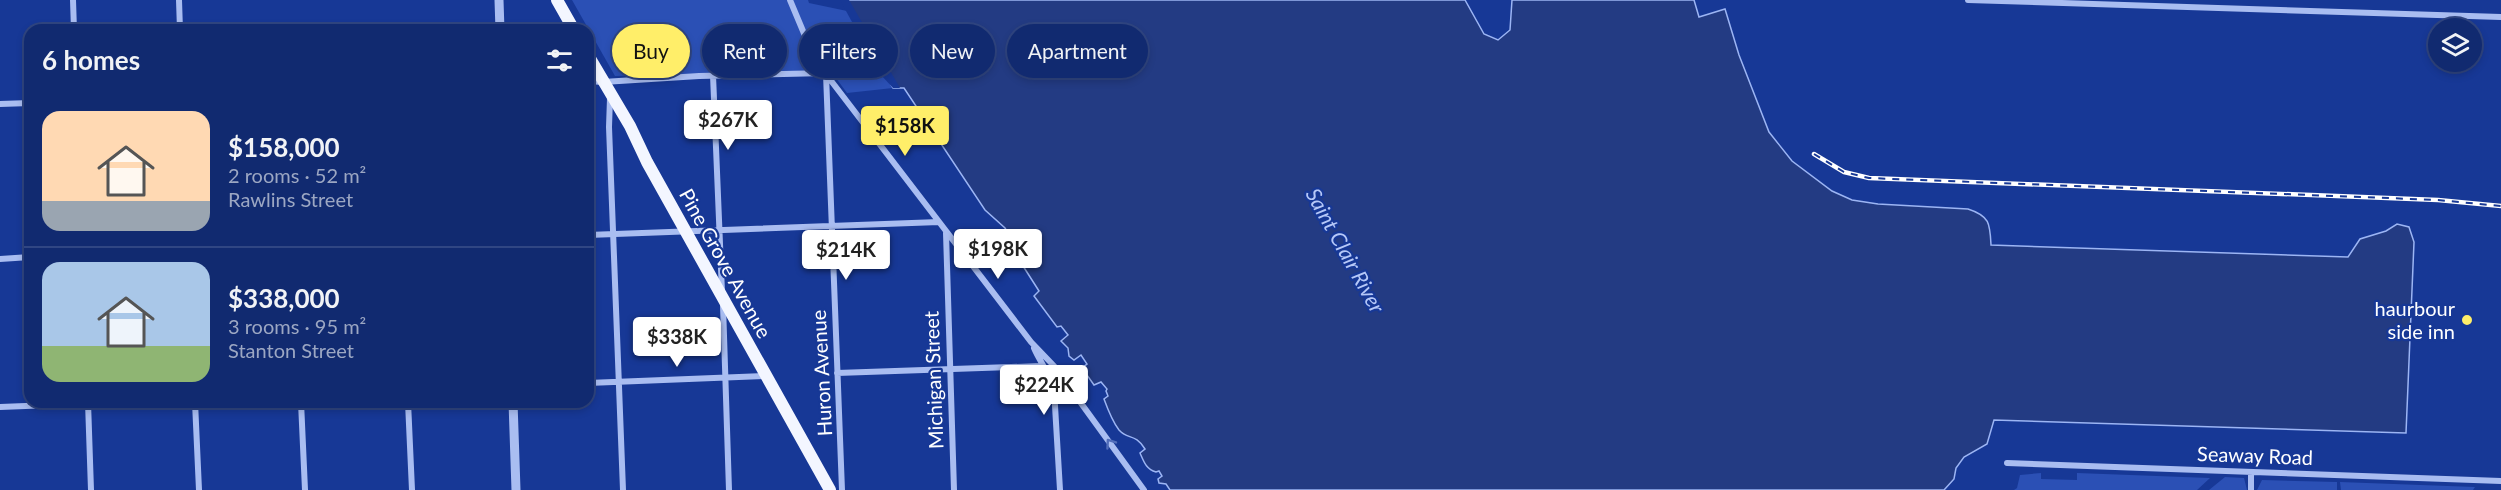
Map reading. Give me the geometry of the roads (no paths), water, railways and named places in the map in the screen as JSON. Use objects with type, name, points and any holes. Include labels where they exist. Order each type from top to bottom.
[{"type":"main road","points":[[558,0],[571,24]]},
{"type":"main road","name":"Pine Grove Avenue","points":[[594,66],[630,126],[685,231],[830,490]]},
{"type":"street","points":[[73,0],[74,24]]},
{"type":"street","points":[[179,0],[180,24]]},
{"type":"street","points":[[499,0],[500,24]]},
{"type":"street","points":[[790,0],[800,24]]},
{"type":"street","points":[[1968,0],[2501,16]]},
{"type":"street","points":[[594,81],[702,76]]},
{"type":"street","points":[[712,78],[729,490]]},
{"type":"street","name":"Huron Avenue","points":[[826,78],[842,490]]},
{"type":"street","points":[[829,78],[1031,342],[1054,366],[1144,490]]},
{"type":"street","points":[[610,95],[609,127],[623,490]]},
{"type":"street","points":[[0,104],[24,103]]},
{"type":"street","points":[[594,235],[939,222]]},
{"type":"street","name":"Michigan Street","points":[[946,232],[954,490]]},
{"type":"street","points":[[0,259],[24,257]]},
{"type":"street","points":[[1031,342],[1042,366],[1051,377],[1054,389],[1060,490]]},
{"type":"street","points":[[837,373],[1042,366]]},
{"type":"street","points":[[594,383],[767,376]]},
{"type":"street","points":[[0,407],[24,406]]},
{"type":"street","points":[[88,408],[91,490]]},
{"type":"street","points":[[195,408],[199,490]]},
{"type":"street","points":[[301,408],[305,490]]},
{"type":"street","points":[[408,408],[412,490]]},
{"type":"street","points":[[513,408],[516,490]]},
{"type":"street","name":"Seaway Road","points":[[2007,463],[2501,481]]},
{"type":"street","points":[[2252,472],[2252,490]]},
{"type":"water","name":"Saint Clair River","points":[[842,0],[1465,0],[1484,34],[1498,40],[1510,30],[1512,0],[1694,0],[1699,17],[1725,9],[1739,55],[1769,132],[1792,161],[1832,191],[1852,200],[1878,204],[1968,209],[1985,218],[1989,226],[1991,245],[2348,257],[2360,239],[2386,231],[2397,224],[2409,227],[2414,242],[2406,433],[1994,420],[1987,444],[1964,457],[1956,468],[1954,479],[1944,490],[1170,490],[1166,484],[1159,483],[1158,479],[1162,476],[1159,471],[1153,471],[1146,465],[1140,453],[1145,449],[1141,444],[1122,433],[1117,427],[1104,399],[1108,396],[1107,389],[1101,382],[1094,385],[1082,368],[1087,364],[1081,355],[1074,360],[1069,356],[1068,348],[1061,341],[1068,335],[1061,326],[1057,327],[1034,296],[1039,291],[1016,255],[1020,252],[1005,228],[985,210],[904,88],[893,88],[887,78],[898,78],[898,24],[856,24]]},
{"type":"railway","points":[[1814,154],[1844,172],[1869,178],[2438,200],[2501,206]]},
{"type":"place","name":"haurbour side inn","points":[[2467,320]]}]
